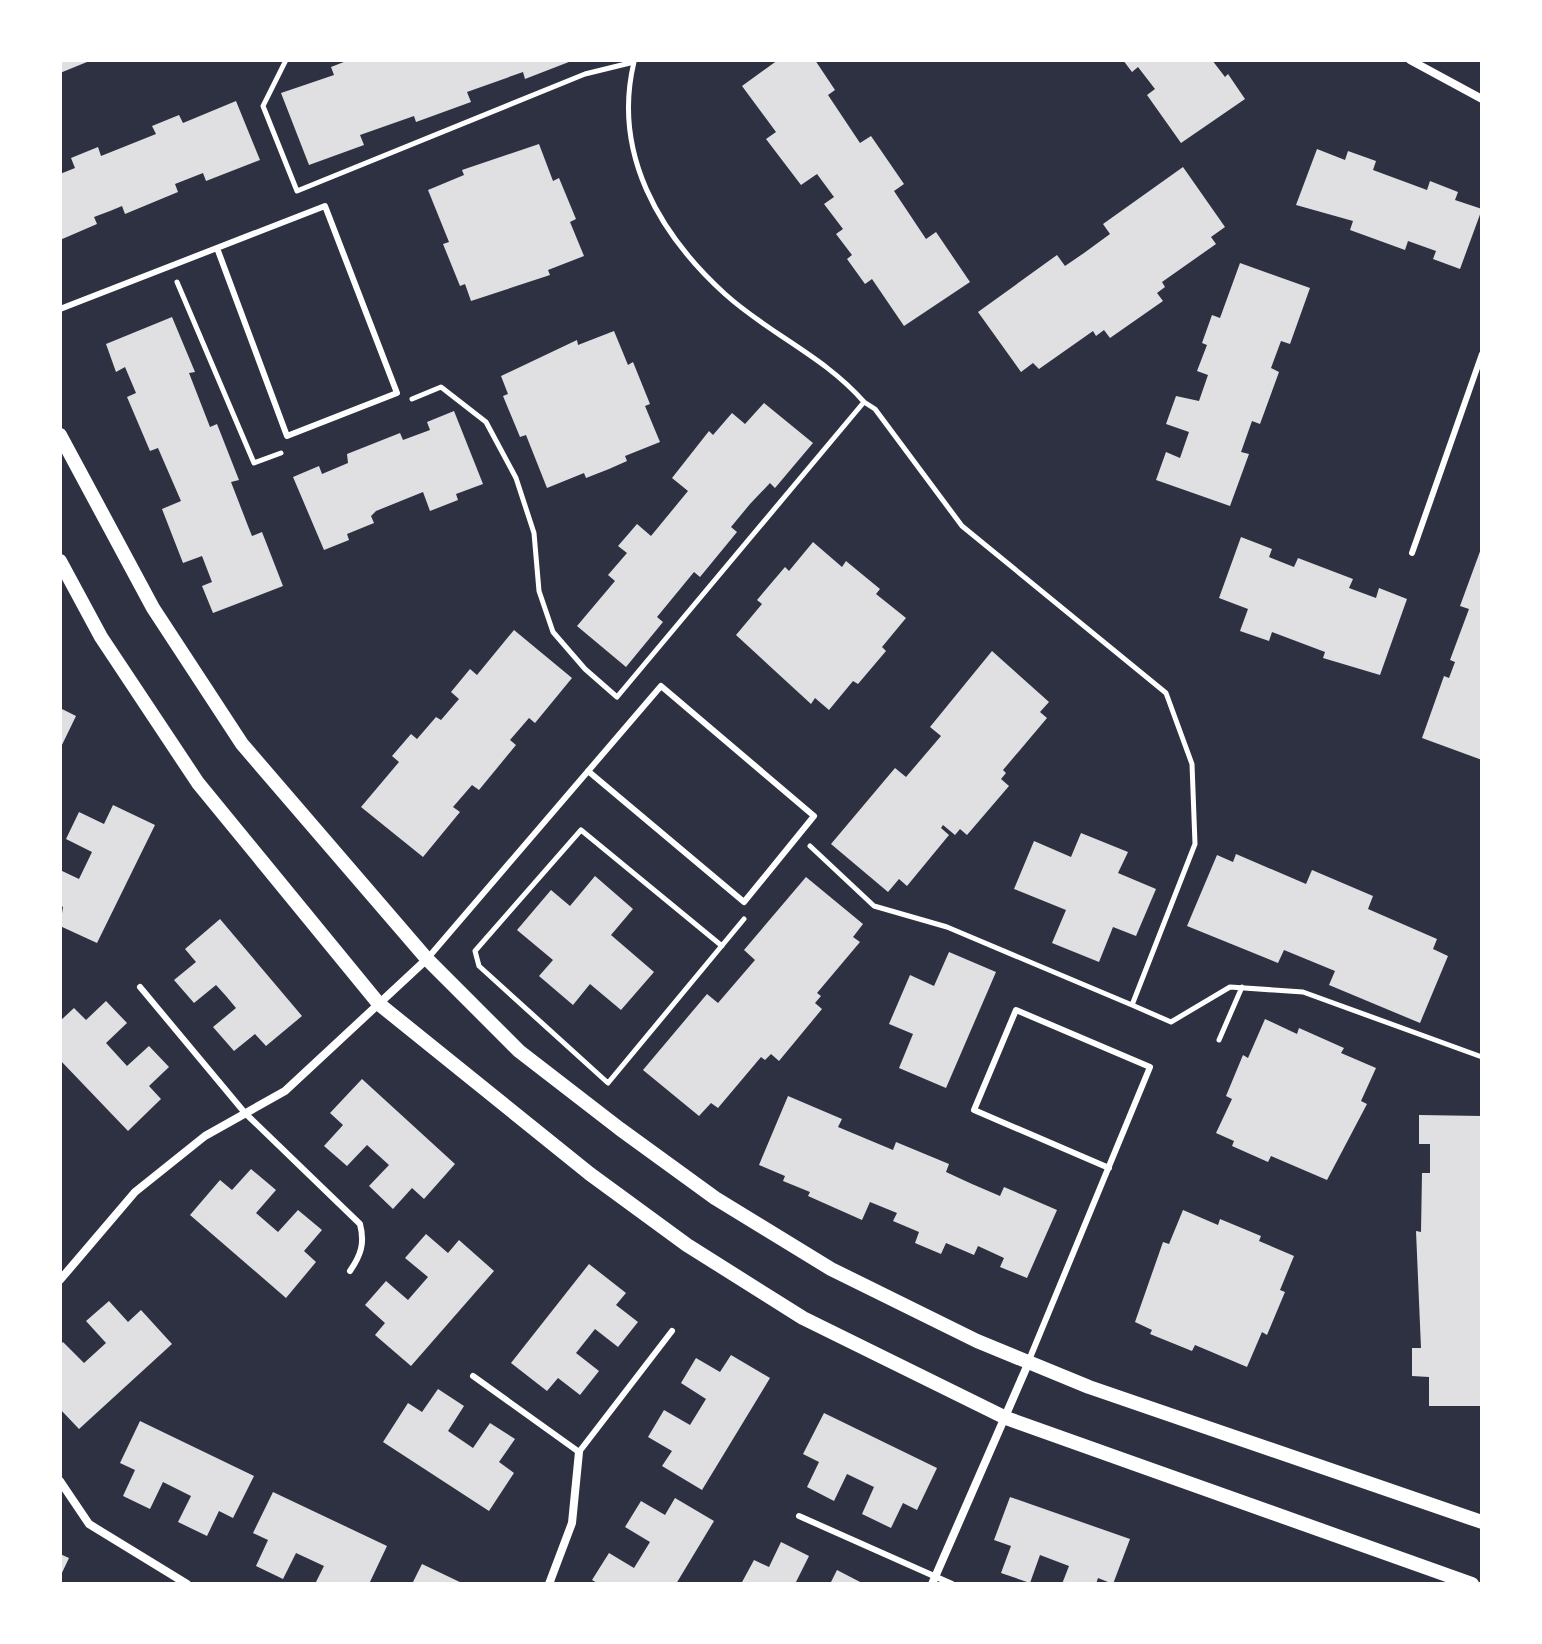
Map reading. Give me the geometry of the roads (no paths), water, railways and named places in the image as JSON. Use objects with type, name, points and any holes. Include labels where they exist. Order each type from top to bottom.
[{"type":"street","points":[[1410,60],[1482,99]]},
{"type":"street","points":[[60,435],[153,608],[242,744],[427,959],[519,1051],[715,1198],[831,1269],[1028,1364],[1482,1522]]},
{"type":"street","points":[[60,561],[101,637],[198,783],[379,1004],[579,1165],[687,1245],[803,1318],[1006,1418],[1472,1584]]},
{"type":"street","points":[[60,1280],[135,1192],[205,1136],[285,1091],[427,959]]},
{"type":"street","points":[[934,1581],[1028,1364]]},
{"type":"street","points":[[549,1584],[572,1523],[579,1452]]},
{"type":"street","points":[[60,1481],[89,1524],[187,1584]]},
{"type":"lane","points":[[60,309],[325,206],[397,393],[287,436],[217,248]]},
{"type":"lane","points":[[1412,553],[1482,354]]},
{"type":"lane","points":[[427,959],[588,771],[661,686],[814,816],[744,902],[588,771]]},
{"type":"lane","points":[[140,987],[245,1113],[360,1224],[364,1237],[360,1256],[350,1271]]},
{"type":"lane","points":[[1028,1364],[1109,1168],[1150,1067],[1016,1010],[974,1110],[1109,1168]]},
{"type":"lane","points":[[473,1376],[579,1452],[672,1331]]},
{"type":"lane","points":[[799,1516],[934,1581],[952,1584]]}]
